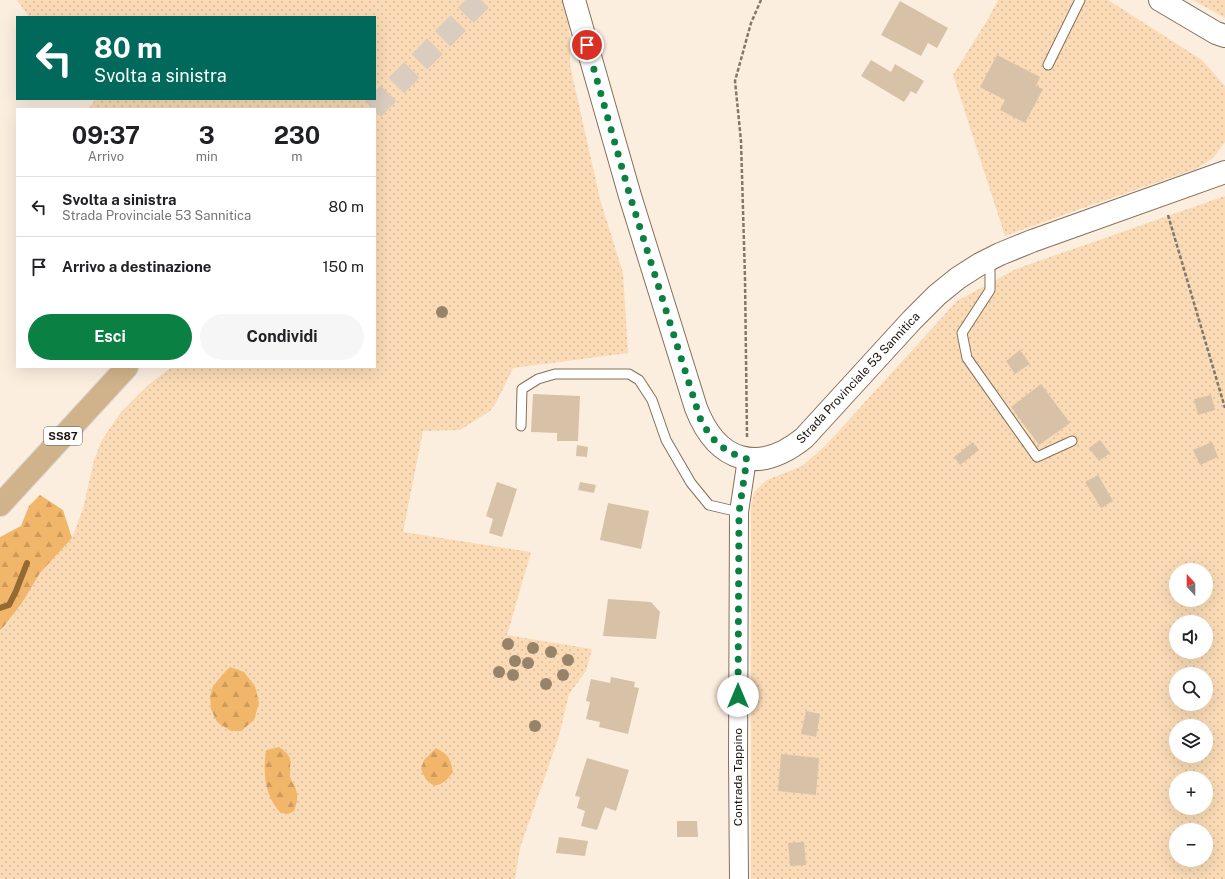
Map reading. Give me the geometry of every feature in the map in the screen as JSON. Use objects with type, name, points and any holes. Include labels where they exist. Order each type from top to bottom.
[{"type":"main road","name":"SS87","points":[[0,505],[126,368]]},
{"type":"street","name":"Strada Provinciale 53 Sannitica","points":[[574,0],[630,196],[696,408],[706,430],[714,440],[728,451],[747,459],[759,460],[776,455],[795,445],[804,438],[928,303],[958,278],[990,259],[1032,241],[1162,194],[1220,171]]},
{"type":"street","points":[[1160,0],[1222,38]]},
{"type":"street","name":"Contrada Tappino","points":[[739,879],[739,512],[747,459]]},
{"type":"lane","points":[[1048,65],[1080,0]]},
{"type":"lane","points":[[990,259],[990,290],[962,333],[967,358],[1038,457],[1072,441]]},
{"type":"lane","points":[[521,426],[522,389],[538,379],[555,374],[629,374],[639,380],[652,400],[666,440],[691,483],[709,505],[739,512]]},
{"type":"path","points":[[747,459],[745,278],[741,141],[735,81],[751,23],[761,0]]},
{"type":"path","points":[[1162,194],[1225,408]]},
{"type":"shaded area","points":[[17,0],[569,0],[570,65],[600,199],[623,273],[628,353],[513,368],[496,403],[490,411],[460,430],[423,431],[403,532],[531,552],[507,635],[592,649],[586,671],[569,694],[559,736],[520,848],[515,879],[0,879],[0,630],[3,629],[22,603],[40,573],[72,538],[83,509],[94,460],[102,440],[121,412],[148,385],[171,368],[376,368],[376,108],[89,108],[95,100],[376,100],[376,16],[28,16]]},
{"type":"shaded area","points":[[998,0],[1108,0],[1202,60],[1225,86],[1225,142],[1213,158],[1196,169],[1005,236],[953,75],[988,19]]},
{"type":"shaded area","points":[[1193,0],[1225,0],[1225,18]]},
{"type":"shaded area","points":[[1225,196],[1225,879],[751,879],[751,506],[755,491],[767,480],[802,466],[826,445],[957,301],[1016,269]]},
{"type":"green space","points":[[40,495],[63,510],[72,538],[40,573],[22,603],[0,630],[0,537],[21,526],[29,506]]},
{"type":"green space","points":[[230,667],[244,672],[255,686],[259,703],[254,720],[241,731],[231,731],[217,722],[211,709],[210,696],[213,686]]},
{"type":"green space","points":[[279,747],[289,757],[290,777],[297,793],[297,802],[294,811],[288,814],[281,813],[275,806],[266,783],[266,750]]},
{"type":"green space","points":[[436,748],[448,757],[453,772],[444,782],[435,785],[428,781],[421,769],[424,760]]},
{"type":"building","points":[[900,1],[948,28],[937,48],[928,43],[921,56],[881,35]]},
{"type":"building","points":[[997,55],[1040,77],[1036,86],[1043,89],[1025,123],[1000,110],[1005,100],[980,87]]},
{"type":"building","points":[[871,60],[891,72],[895,64],[924,81],[916,94],[911,91],[904,102],[861,76]]},
{"type":"building","points":[[1020,350],[1030,364],[1015,374],[1006,361]]},
{"type":"building","points":[[1041,384],[1070,423],[1039,445],[1011,407]]},
{"type":"building","points":[[533,394],[580,396],[578,441],[557,441],[557,433],[531,432]]},
{"type":"building","points":[[1211,395],[1215,410],[1198,415],[1194,399]]},
{"type":"building","points":[[1100,440],[1110,453],[1099,461],[1089,448]]},
{"type":"building","points":[[973,442],[979,450],[960,465],[954,457]]},
{"type":"building","points":[[1212,442],[1218,457],[1200,465],[1193,450]]},
{"type":"building","points":[[577,445],[588,447],[587,457],[576,456]]},
{"type":"building","points":[[1098,475],[1113,501],[1101,508],[1085,482]]},
{"type":"building","points":[[497,482],[517,489],[502,537],[489,533],[493,519],[486,516]]},
{"type":"building","points":[[580,482],[596,485],[594,493],[578,490]]},
{"type":"building","points":[[608,503],[649,511],[641,549],[600,540]]},
{"type":"building","points":[[608,599],[651,602],[660,612],[656,639],[603,636]]},
{"type":"building","points":[[611,677],[635,682],[634,687],[639,688],[628,734],[599,727],[600,722],[586,719],[590,702],[586,701],[591,679],[610,683]]},
{"type":"building","points":[[806,711],[820,714],[816,737],[801,734]]},
{"type":"building","points":[[781,754],[819,758],[816,795],[778,791]]},
{"type":"building","points":[[587,758],[629,770],[616,811],[605,807],[597,830],[581,826],[585,811],[577,808],[580,797],[575,796]]},
{"type":"building","points":[[677,821],[697,821],[698,837],[677,837]]},
{"type":"building","points":[[559,837],[588,841],[585,856],[556,853]]},
{"type":"building","points":[[804,842],[806,865],[790,866],[788,843]]},
{"type":"waterway","points":[[0,608],[9,605],[27,563]]},
{"type":"tunnel","points":[[374,108],[481,0]]},
{"type":"route","points":[[587,45],[630,196],[700,418],[708,434],[719,445],[736,455],[747,459],[739,512],[738,696]]}]
